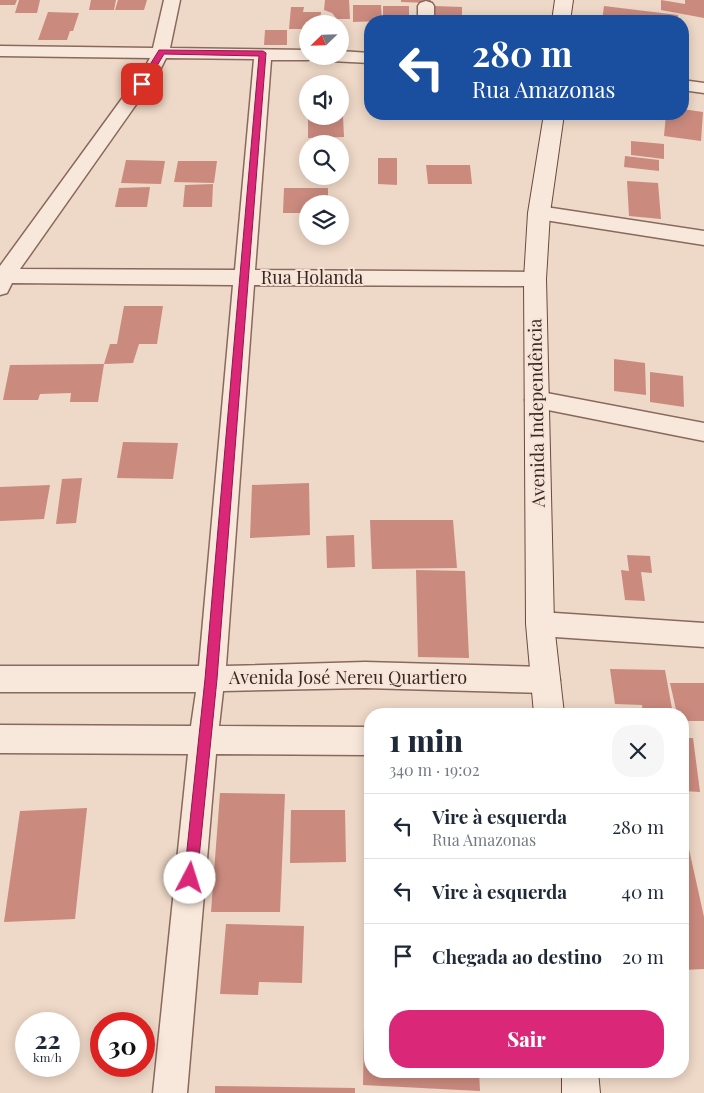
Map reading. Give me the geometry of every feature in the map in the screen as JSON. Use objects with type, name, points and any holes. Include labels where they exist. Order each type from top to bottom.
[{"type":"street","points":[[1,281],[153,68],[162,52],[172,0]]},
{"type":"street","points":[[562,15],[564,0]]},
{"type":"street","points":[[0,51],[299,55]]},
{"type":"street","points":[[170,1093],[203,741],[211,679],[263,53]]},
{"type":"street","points":[[349,57],[364,58]]},
{"type":"street","points":[[689,86],[704,88]]},
{"type":"street","name":"Avenida Independência","points":[[548,708],[540,624],[535,279],[539,213],[553,120]]},
{"type":"street","points":[[539,213],[704,238]]},
{"type":"street","name":"Rua Holanda","points":[[1,281],[244,278],[535,279]]},
{"type":"street","points":[[536,400],[704,432]]},
{"type":"street","points":[[540,624],[704,635]]},
{"type":"street","name":"Avenida José Nereu Quartiero","points":[[0,679],[211,679],[365,675],[546,680]]},
{"type":"street","points":[[0,739],[364,741]]},
{"type":"street","points":[[581,1078],[582,1093]]},
{"type":"building","points":[[0,0],[17,0],[15,5],[0,5]]},
{"type":"building","points":[[19,0],[40,0],[37,13],[15,13]]},
{"type":"building","points":[[91,0],[116,0],[114,10],[89,10]]},
{"type":"building","points":[[118,0],[147,0],[144,10],[115,10]]},
{"type":"building","points":[[325,0],[349,0],[350,19],[349,15],[334,15],[324,10]]},
{"type":"building","points":[[401,0],[431,0],[431,3],[401,2]]},
{"type":"building","points":[[661,0],[685,4],[685,0],[704,0],[704,18],[661,10]]},
{"type":"building","points":[[353,5],[381,5],[382,15],[364,15],[364,22],[353,22]]},
{"type":"building","points":[[383,6],[409,6],[409,15],[383,15]]},
{"type":"building","points":[[433,6],[462,7],[462,15],[432,15]]},
{"type":"building","points":[[604,6],[678,15],[603,15]]},
{"type":"building","points":[[291,7],[304,7],[303,12],[321,12],[321,15],[299,15],[299,29],[289,29]]},
{"type":"building","points":[[48,12],[79,13],[73,31],[70,31],[67,40],[38,40]]},
{"type":"building","points":[[265,30],[287,30],[287,45],[264,45]]},
{"type":"building","points":[[689,110],[703,112],[701,141],[664,136],[665,120],[689,120]]},
{"type":"building","points":[[308,125],[343,125],[344,135],[308,135]]},
{"type":"building","points":[[631,141],[664,144],[664,159],[631,155]]},
{"type":"building","points":[[625,156],[659,160],[659,171],[624,167]]},
{"type":"building","points":[[378,158],[397,158],[397,185],[378,184]]},
{"type":"building","points":[[126,160],[165,161],[161,184],[121,183]]},
{"type":"building","points":[[178,161],[217,161],[214,183],[174,182]]},
{"type":"building","points":[[426,165],[470,165],[472,184],[428,184]]},
{"type":"building","points":[[627,181],[658,183],[661,219],[629,216]]},
{"type":"building","points":[[213,184],[212,207],[183,207],[185,185]]},
{"type":"building","points":[[150,187],[147,207],[115,207],[119,188]]},
{"type":"building","points":[[284,188],[328,188],[328,195],[299,195],[299,213],[283,213]]},
{"type":"building","points":[[124,306],[163,306],[157,344],[139,344],[133,363],[104,364],[110,344],[117,344]]},
{"type":"building","points":[[614,359],[645,363],[646,395],[614,391]]},
{"type":"building","points":[[104,364],[98,402],[70,402],[71,393],[40,394],[38,400],[3,400],[10,365]]},
{"type":"building","points":[[650,372],[683,376],[684,407],[650,402]]},
{"type":"building","points":[[123,442],[178,443],[173,479],[117,478]]},
{"type":"building","points":[[82,478],[76,523],[56,524],[62,479]]},
{"type":"building","points":[[309,483],[310,535],[250,538],[252,485]]},
{"type":"building","points":[[50,485],[44,519],[0,521],[0,487]]},
{"type":"building","points":[[370,520],[453,520],[457,568],[372,569]]},
{"type":"building","points":[[354,535],[355,567],[327,568],[326,536]]},
{"type":"building","points":[[627,555],[650,556],[652,573],[641,572],[645,601],[625,600],[621,570],[629,571]]},
{"type":"building","points":[[416,570],[465,571],[469,658],[418,657]]},
{"type":"building","points":[[610,669],[665,670],[672,708],[642,708],[642,705],[615,704]]},
{"type":"building","points":[[670,683],[704,683],[704,721],[689,721],[689,708],[676,708]]},
{"type":"building","points":[[689,738],[693,738],[700,792],[689,791]]},
{"type":"building","points":[[220,793],[285,794],[280,912],[211,912]]},
{"type":"building","points":[[87,808],[75,919],[4,922],[20,811]]},
{"type":"building","points":[[291,810],[345,810],[346,862],[290,863]]},
{"type":"building","points":[[689,849],[704,917],[704,969],[689,970]]},
{"type":"building","points":[[226,924],[304,926],[302,983],[259,982],[258,995],[220,994]]},
{"type":"building","points":[[364,1027],[364,1078],[479,1078],[480,1091],[363,1085]]},
{"type":"building","points":[[215,1086],[355,1088],[355,1093],[215,1093]]},
{"type":"route","points":[[142,84],[162,52],[263,53],[211,679],[190,878]]}]
